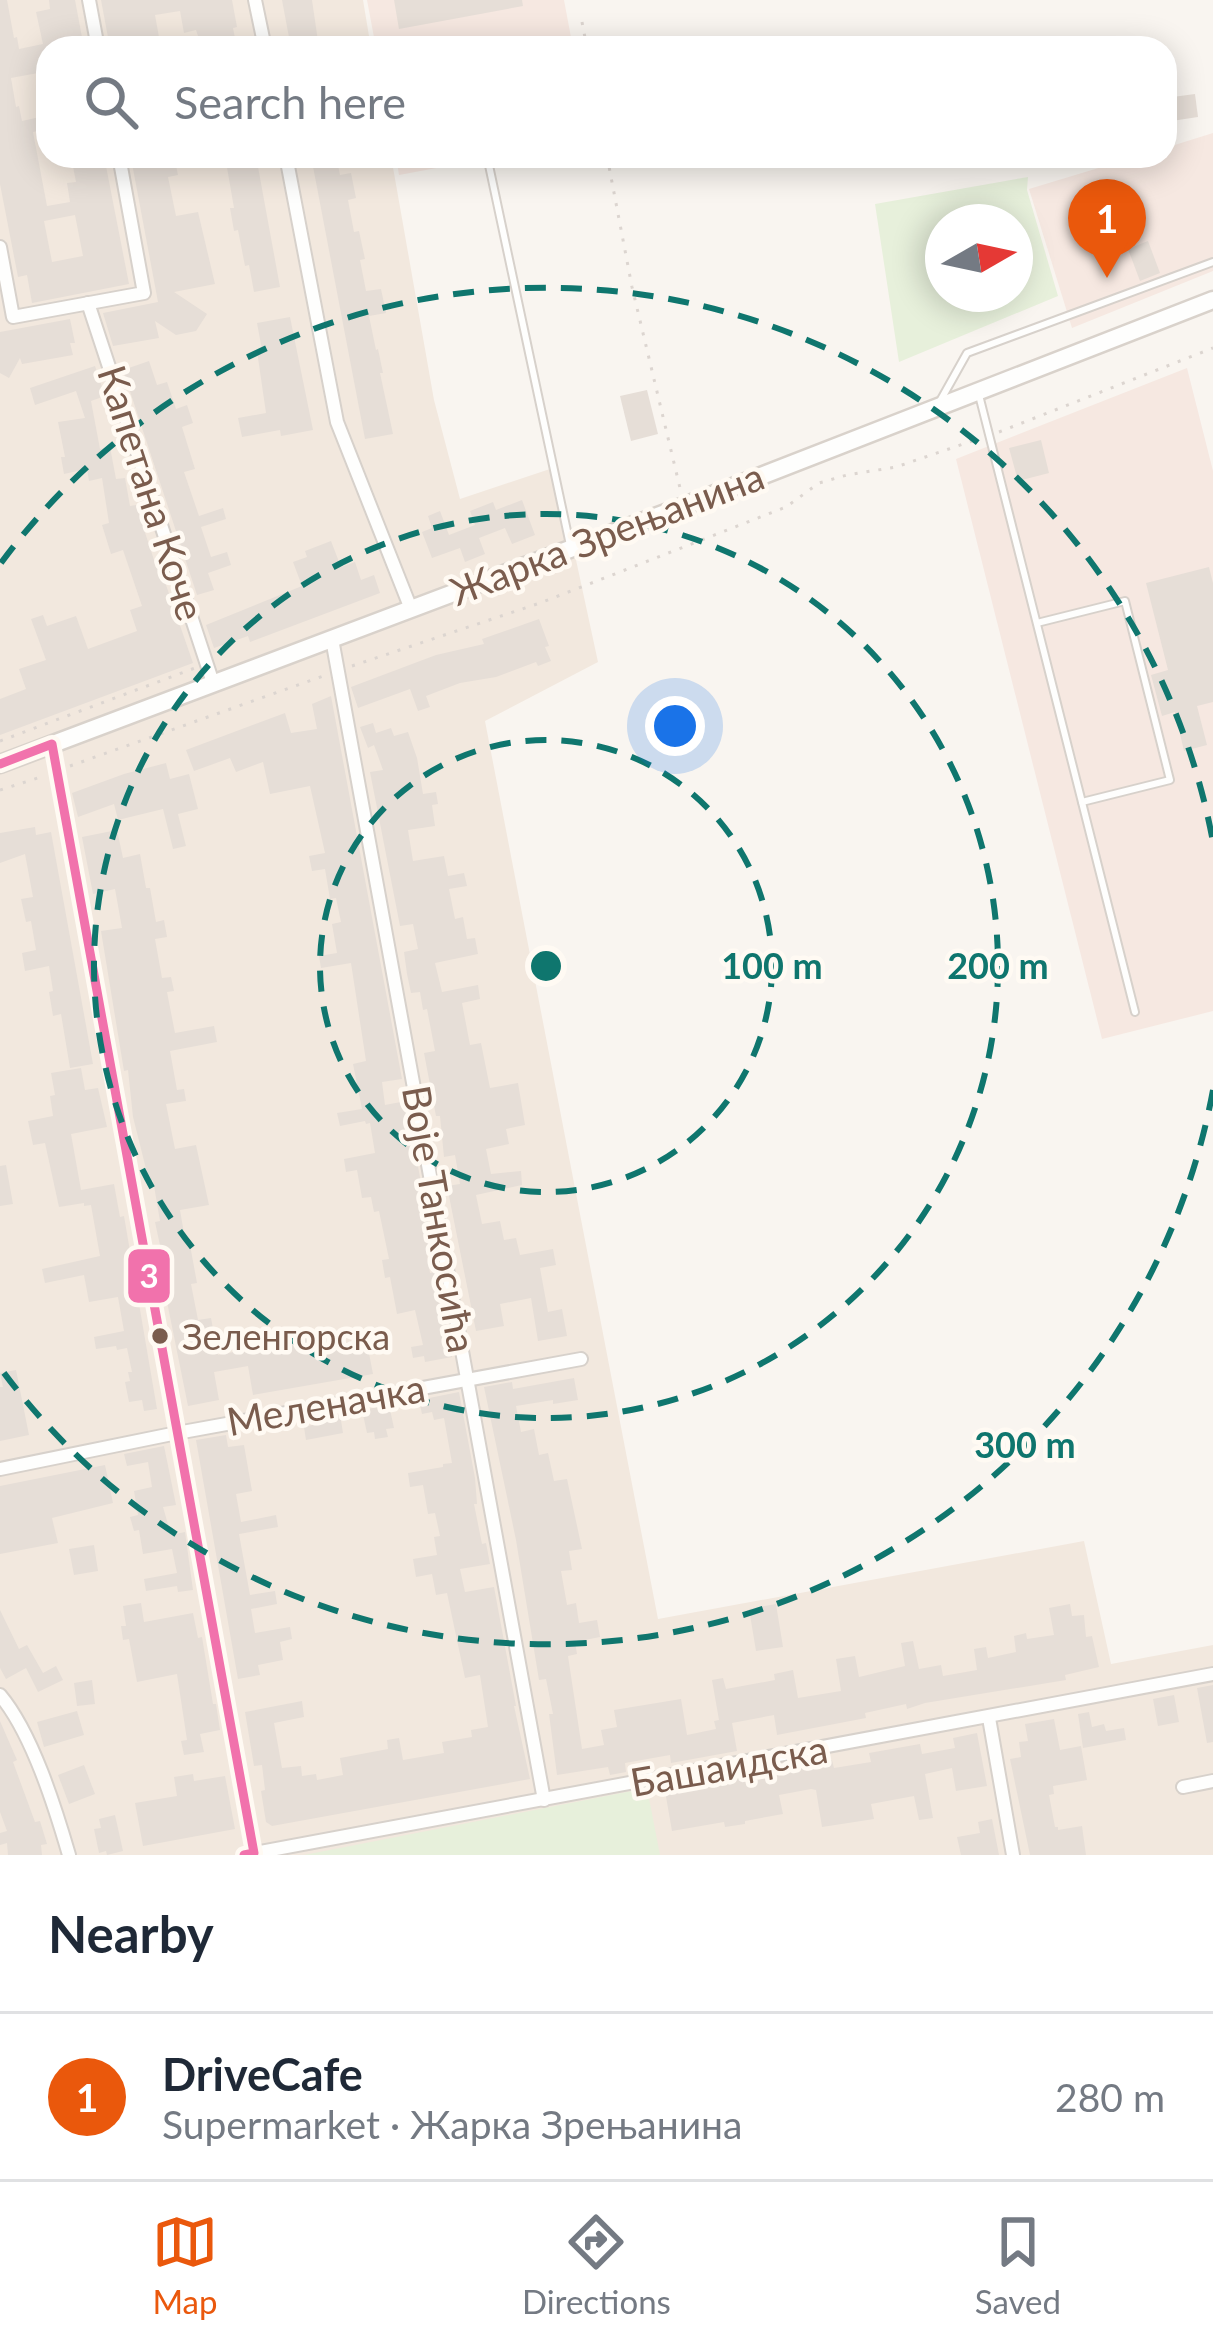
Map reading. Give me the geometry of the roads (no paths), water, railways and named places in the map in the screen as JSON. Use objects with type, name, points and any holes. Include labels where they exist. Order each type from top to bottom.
[{"type":"main road","name":"Жарка Зрењанина","points":[[0,764],[1213,300]]},
{"type":"street","points":[[89,0],[96,36]]},
{"type":"street","points":[[255,0],[262,36]]},
{"type":"street","points":[[0,247],[13,317],[144,292],[120,168]]},
{"type":"street","points":[[288,168],[338,422],[411,609]]},
{"type":"street","name":"Капетана Коче","points":[[88,303],[213,683]]},
{"type":"street","name":"Воје Танкосића","points":[[332,639],[544,1800]]},
{"type":"street","points":[[52,744],[250,1854]]},
{"type":"street","name":"Меленачка","points":[[0,1469],[581,1359]]},
{"type":"street","name":"Башаидска","points":[[250,1854],[1213,1675]]},
{"type":"street","points":[[0,1695],[22,1728],[69,1855]]},
{"type":"street","points":[[989,1718],[1013,1855]]},
{"type":"street","points":[[1183,1786],[1213,1781]]},
{"type":"lane","points":[[490,168],[571,549]]},
{"type":"lane","points":[[936,408],[968,353],[1213,262]]},
{"type":"lane","points":[[979,391],[1135,1012]]},
{"type":"lane","points":[[1037,623],[1125,601],[1148,691],[1170,780],[1082,802]]},
{"type":"place","name":"DriveCafe","points":[[1107,278]]},
{"type":"place","name":"Зеленгорска","points":[[160,1336]]}]
